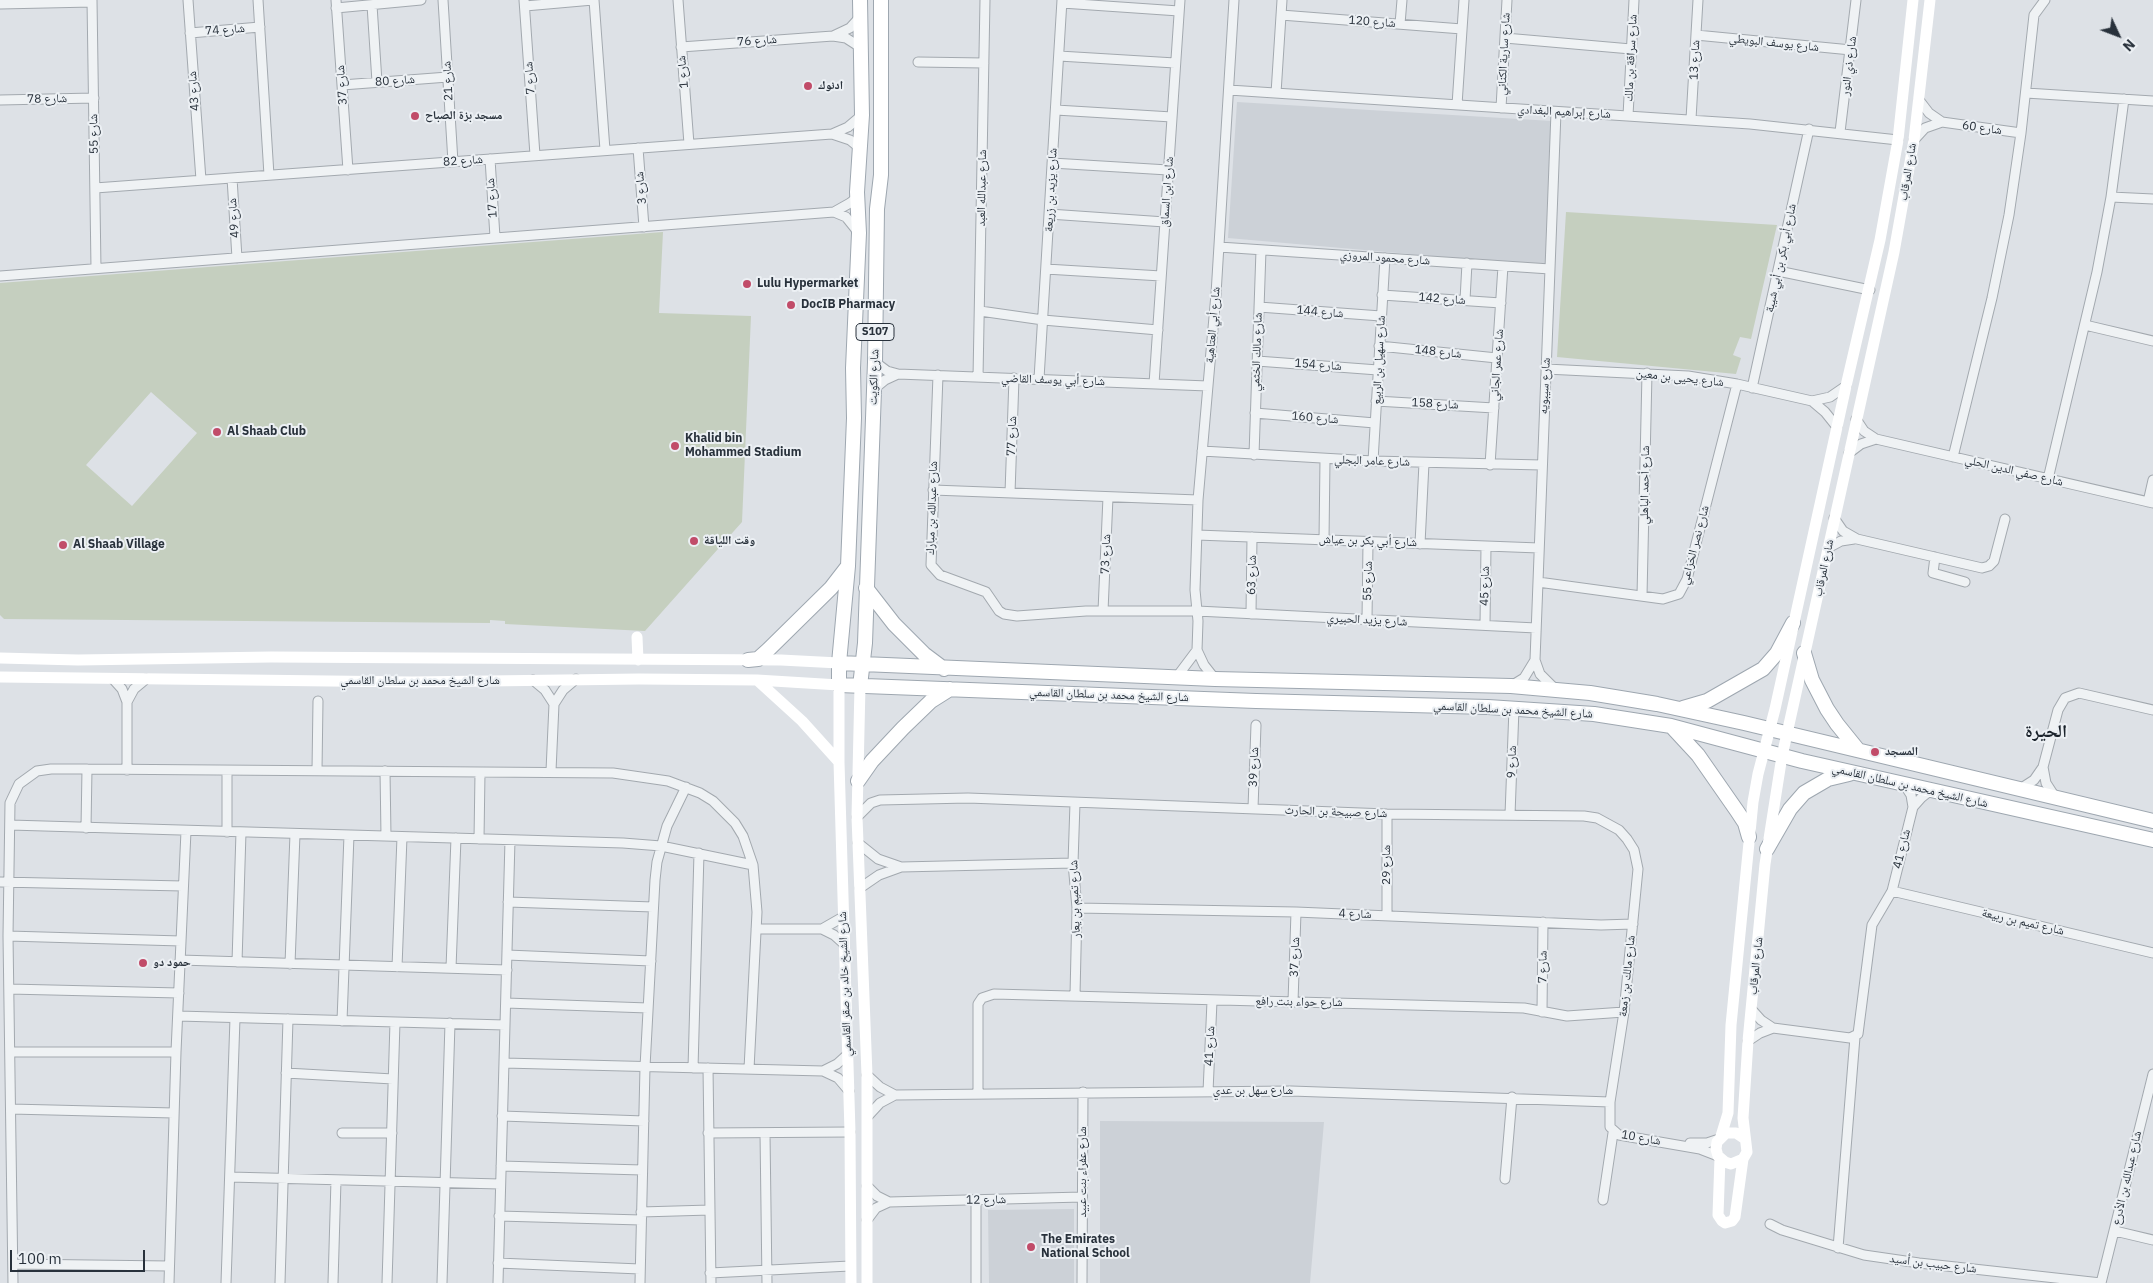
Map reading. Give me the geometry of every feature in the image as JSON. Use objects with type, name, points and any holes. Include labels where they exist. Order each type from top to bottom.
[{"type":"main road","name":"شارع الكويت","points":[[840,685],[848,566],[854,418],[853,361],[859,233],[857,192],[861,149],[860,0]]},
{"type":"main road","name":"شارع الكويت","points":[[860,686],[875,362],[877,209],[881,175],[881,0]]},
{"type":"main road","name":"شارع المرقاب","points":[[1720,1138],[1728,1113],[1731,1025],[1749,837],[1758,774],[1846,386],[1870,290],[1898,140],[1913,0]]},
{"type":"main road","points":[[1919,0],[1924,6],[1930,3]]},
{"type":"main road","name":"شارع المرقاب","points":[[1745,1139],[1743,1118],[1748,1041],[1768,849],[1782,756],[1894,252],[1914,140],[1930,3]]},
{"type":"main road","points":[[748,660],[758,659],[768,650],[831,588],[848,566]]},
{"type":"main road","points":[[866,588],[901,631],[924,654],[945,669]]},
{"type":"main road","points":[[1679,709],[1707,701],[1763,669],[1777,653],[1793,624]]},
{"type":"main road","points":[[637,637],[638,660]]},
{"type":"main road","points":[[1804,653],[1812,680],[1827,709],[1858,750]]},
{"type":"main road","name":"شارع الشيخ محمد بن سلطان القاسمي","points":[[4,657],[78,660],[272,656],[748,660],[1176,678],[1511,686],[1556,689],[1623,698],[1679,709],[2153,821]]},
{"type":"main road","name":"شارع الشيخ محمد بن سلطان القاسمي","points":[[0,677],[412,682],[576,679],[757,680],[1256,702],[1514,708],[1594,714],[1671,726],[1782,756],[2153,840]]},
{"type":"main road","points":[[757,680],[802,721],[838,762]]},
{"type":"main road","name":"شارع الشيخ خالد بن صقر القاسمي","points":[[840,685],[838,762],[850,1132],[850,1283]]},
{"type":"main road","name":"شارع الشيخ خالد بن صقر القاسمي","points":[[860,686],[857,817],[868,1075],[867,1283]]},
{"type":"main road","points":[[858,781],[876,757],[923,707],[951,688]]},
{"type":"main road","points":[[1671,726],[1698,755],[1741,817],[1749,837]]},
{"type":"main road","points":[[1768,849],[1790,809],[1804,793],[1828,779],[1855,773]]},
{"type":"main road","points":[[1726,1133],[1736,1133],[1745,1139],[1747,1152],[1743,1159],[1735,1217],[1732,1221],[1725,1223],[1719,1219],[1718,1215],[1719,1157],[1716,1149],[1720,1138],[1726,1133]]},
{"type":"main road","points":[[1719,1157],[1731,1164],[1743,1159]]},
{"type":"main road","points":[[850,1244],[855,1238],[861,1241],[867,1270]]},
{"type":"street","points":[[258,0],[269,175]]},
{"type":"street","points":[[336,4],[372,4],[421,0]]},
{"type":"street","name":"شارع 21","points":[[443,0],[453,162]]},
{"type":"street","points":[[525,3],[593,0],[606,150]]},
{"type":"street","name":"شارع 1","points":[[678,0],[689,144]]},
{"type":"street","name":"شارع عبدالله العبد","points":[[978,377],[985,0]]},
{"type":"street","name":"شارع ابن السماق","points":[[1154,384],[1180,0]]},
{"type":"street","name":"شارع أبي العتاهية","points":[[1215,679],[1204,666],[1197,650],[1195,590],[1198,500],[1219,247],[1234,0]]},
{"type":"street","points":[[1276,93],[1282,0]]},
{"type":"street","points":[[1400,24],[1402,0]]},
{"type":"street","points":[[1457,105],[1464,0]]},
{"type":"street","name":"شارع سارية الكناني","points":[[1501,108],[1507,0]]},
{"type":"street","name":"شارع سراقة بن مالك","points":[[1628,116],[1634,0]]},
{"type":"street","name":"شارع 13","points":[[1691,120],[1698,0]]},
{"type":"street","name":"شارع ذي النور","points":[[1840,132],[1856,0]]},
{"type":"street","points":[[1953,457],[1997,272],[2021,133],[2034,15],[2044,0]]},
{"type":"street","points":[[2032,32],[2040,12],[2054,0]]},
{"type":"street","points":[[0,4],[92,1]]},
{"type":"street","name":"شارع 55","points":[[92,1],[96,268]]},
{"type":"street","name":"شارع 43","points":[[188,1],[201,180]]},
{"type":"street","points":[[1062,1],[1179,11]]},
{"type":"street","name":"شارع يزيد بن زريعة","points":[[1039,379],[1062,1]]},
{"type":"street","name":"شارع 7","points":[[525,3],[535,155]]},
{"type":"street","name":"شارع 37","points":[[336,4],[348,170]]},
{"type":"street","points":[[372,4],[377,82]]},
{"type":"street","name":"شارع 120","points":[[1281,16],[1462,28]]},
{"type":"street","name":"شارع 76","points":[[833,36],[850,28],[860,17]]},
{"type":"street","name":"شارع 74","points":[[190,33],[260,27]]},
{"type":"street","name":"شارع يوسف البويطي","points":[[1696,35],[1851,50]]},
{"type":"street","name":"شارع 76","points":[[681,47],[833,36],[846,38],[860,46]]},
{"type":"street","points":[[1505,38],[1631,49]]},
{"type":"street","points":[[1059,56],[1176,63]]},
{"type":"street","points":[[918,62],[984,63]]},
{"type":"street","name":"شارع 80","points":[[342,84],[448,77]]},
{"type":"street","name":"شارع إبراهيم البغدادي","points":[[1229,90],[1691,120],[1809,129],[1898,140]]},
{"type":"street","points":[[2026,93],[2153,101]]},
{"type":"street","name":"شارع 78","points":[[0,100],[94,98]]},
{"type":"street","points":[[2048,479],[2098,272],[2111,197],[2124,99]]},
{"type":"street","points":[[1919,100],[1929,113],[1942,122]]},
{"type":"street","points":[[1056,110],[1172,116]]},
{"type":"street","name":"شارع سيبويه","points":[[1535,660],[1556,112]]},
{"type":"street","name":"شارع 82","points":[[832,134],[848,127],[861,116]]},
{"type":"street","points":[[1914,140],[1926,128],[1942,122]]},
{"type":"street","name":"شارع 60","points":[[1942,122],[2021,133]]},
{"type":"street","name":"شارع أبي بكر بن أبي شيبة","points":[[1752,388],[1809,129]]},
{"type":"street","name":"شارع 82","points":[[95,188],[832,134],[844,137],[861,149]]},
{"type":"street","name":"شارع 3","points":[[638,148],[644,227]]},
{"type":"street","name":"شارع 17","points":[[490,159],[495,237]]},
{"type":"street","points":[[1052,163],[1168,170]]},
{"type":"street","name":"شارع 49","points":[[232,178],[237,258]]},
{"type":"street","points":[[0,276],[834,212],[855,199],[857,192]]},
{"type":"street","points":[[2111,197],[2153,200]]},
{"type":"street","points":[[834,212],[852,222],[859,233]]},
{"type":"street","points":[[1049,214],[1165,222]]},
{"type":"street","name":"شارع محمود المروزي","points":[[1219,247],[1550,269]]},
{"type":"street","name":"شارع مالك الخثمي","points":[[1254,455],[1261,250]]},
{"type":"street","name":"شارع سهيل بن الربيع","points":[[1373,461],[1384,258]]},
{"type":"street","points":[[1465,300],[1467,263]]},
{"type":"street","name":"شارع عمر الجاني","points":[[1490,465],[1503,266]]},
{"type":"street","points":[[1046,269],[1161,276]]},
{"type":"street","points":[[1778,270],[1870,290]]},
{"type":"street","name":"شارع 142","points":[[1382,295],[1501,303]]},
{"type":"street","name":"شارع 144","points":[[1259,307],[1381,316]]},
{"type":"street","points":[[980,311],[1043,320],[1158,330]]},
{"type":"street","points":[[2085,325],[2153,341]]},
{"type":"street","name":"شارع 148","points":[[1380,346],[1497,358]]},
{"type":"street","name":"شارع 154","points":[[1257,361],[1378,370]]},
{"type":"street","name":"شارع أبي يوسف القاضي","points":[[875,362],[888,371],[898,374],[1208,386]]},
{"type":"street","name":"شارع يحيى بن معين","points":[[1546,369],[1688,376],[1737,384],[1812,401]]},
{"type":"street","name":"شارع أحمد الباهلي","points":[[1642,596],[1647,373]]},
{"type":"street","points":[[874,389],[885,380],[898,374]]},
{"type":"street","name":"شارع عبدالله بن مبارك","points":[[938,375],[930,561],[936,573],[981,589],[990,596],[999,611],[1010,616],[1068,611],[1197,612]]},
{"type":"street","name":"شارع 77","points":[[1010,493],[1014,378]]},
{"type":"street","name":"شارع نصر الخزاعي","points":[[1538,582],[1668,599],[1679,594],[1686,585],[1737,384]]},
{"type":"street","points":[[1812,401],[1830,397],[1846,386]]},
{"type":"street","name":"شارع 158","points":[[1376,401],[1494,408]]},
{"type":"street","points":[[1812,401],[1825,412],[1837,427]]},
{"type":"street","name":"شارع 160","points":[[1255,413],[1375,423]]},
{"type":"street","points":[[1856,418],[1864,431],[1876,439]]},
{"type":"street","points":[[1849,453],[1861,444],[1876,439]]},
{"type":"street","name":"شارع صفي الدين الحلي","points":[[1876,439],[2150,502]]},
{"type":"street","name":"شارع عامر البجلي","points":[[1202,451],[1373,461],[1542,465]]},
{"type":"street","points":[[1324,540],[1325,459]]},
{"type":"street","points":[[1420,544],[1424,463]]},
{"type":"street","points":[[2150,502],[2153,480]]},
{"type":"street","points":[[933,490],[1198,500]]},
{"type":"street","name":"شارع 73","points":[[1103,611],[1108,497]]},
{"type":"street","points":[[1834,518],[1843,531],[1857,539],[1982,568],[1989,566],[1995,558],[2005,519]]},
{"type":"street","name":"شارع أبي بكر بن عياش","points":[[1197,535],[1539,548]]},
{"type":"street","name":"شارع 63","points":[[1251,614],[1252,537]]},
{"type":"street","points":[[1828,548],[1841,541],[1857,539]]},
{"type":"street","name":"شارع 55","points":[[1367,620],[1368,542]]},
{"type":"street","name":"شارع 45","points":[[1484,626],[1486,546]]},
{"type":"street","points":[[1935,557],[1933,573],[1965,582]]},
{"type":"street","name":"شارع يزيد الحبيري","points":[[1197,612],[1536,628]]},
{"type":"street","points":[[1176,678],[1197,650]]},
{"type":"street","points":[[1511,686],[1524,678],[1535,660]]},
{"type":"street","points":[[1535,660],[1540,674],[1556,689]]},
{"type":"street","points":[[113,679],[122,689],[127,702],[126,770]]},
{"type":"street","points":[[551,772],[554,704],[563,690],[576,679]]},
{"type":"street","points":[[127,702],[134,689],[146,680]]},
{"type":"street","points":[[533,680],[546,690],[554,704]]},
{"type":"street","points":[[2056,797],[2046,783],[2044,767],[2058,710],[2066,698],[2079,693],[2153,710]]},
{"type":"street","points":[[317,770],[318,701]]},
{"type":"street","name":"شارع 9","points":[[1510,815],[1514,708]]},
{"type":"street","name":"شارع 39","points":[[1253,808],[1256,725]]},
{"type":"street","points":[[2020,789],[2034,780],[2044,767]]},
{"type":"street","points":[[86,828],[88,769]]},
{"type":"street","points":[[13,1283],[11,1052],[8,936],[4,882],[12,796],[24,778],[44,770],[317,770],[480,774],[551,772],[631,775],[668,781],[686,788],[713,801],[725,811],[743,836],[753,865],[757,897],[749,1069]]},
{"type":"street","points":[[227,771],[227,832]]},
{"type":"street","points":[[385,771],[386,836]]},
{"type":"street","points":[[479,839],[480,774]]},
{"type":"street","points":[[1904,784],[1911,795],[1913,807]]},
{"type":"street","points":[[640,1283],[645,1067],[657,862],[667,826],[686,788]]},
{"type":"street","points":[[1913,807],[1931,790]]},
{"type":"street","name":"شارع صبيحة بن الحارث","points":[[857,817],[874,802],[887,799],[968,798],[1387,814],[1597,818],[1619,830],[1634,850]]},
{"type":"street","name":"شارع تميم بن يعار","points":[[1075,803],[1073,864],[1077,908],[1075,995]]},
{"type":"street","name":"شارع 41","points":[[1838,1248],[1855,1037],[1859,1029],[1872,925],[1892,891],[1913,807]]},
{"type":"street","name":"شارع 29","points":[[1387,814],[1387,916]]},
{"type":"street","points":[[10,825],[595,842],[661,846],[753,865]]},
{"type":"street","points":[[169,1283],[176,1052],[186,830]]},
{"type":"street","points":[[237,962],[241,832]]},
{"type":"street","points":[[290,964],[295,834]]},
{"type":"street","points":[[342,1021],[349,835]]},
{"type":"street","points":[[397,967],[402,837]]},
{"type":"street","points":[[451,968],[456,838]]},
{"type":"street","points":[[498,1283],[510,840]]},
{"type":"street","points":[[858,843],[878,859],[901,867]]},
{"type":"street","name":"شارع مالك بن زمعة","points":[[1610,1102],[1624,1012],[1633,924],[1638,869],[1634,850]]},
{"type":"street","points":[[693,1068],[699,853]]},
{"type":"street","points":[[860,888],[887,870],[901,867],[1073,864]]},
{"type":"street","points":[[4,882],[183,886]]},
{"type":"street","name":"شارع تميم بن ربيعة","points":[[1892,891],[2153,953]]},
{"type":"street","points":[[508,902],[653,907]]},
{"type":"street","name":"شارع 4","points":[[1077,908],[1296,912],[1633,924]]},
{"type":"street","name":"شارع 37","points":[[1293,1002],[1296,912]]},
{"type":"street","points":[[822,929],[843,917]]},
{"type":"street","name":"شارع 7","points":[[1542,1012],[1543,922]]},
{"type":"street","points":[[756,929],[822,929],[834,935],[844,944]]},
{"type":"street","points":[[8,936],[181,941]]},
{"type":"street","points":[[507,956],[650,961]]},
{"type":"street","points":[[180,960],[507,970]]},
{"type":"street","points":[[9,989],[179,993]]},
{"type":"street","name":"شارع حواء بنت رافع","points":[[978,1093],[978,1004],[982,998],[994,994],[1046,997],[1075,995],[1102,998],[1524,1008],[1578,1016],[1624,1012]]},
{"type":"street","name":"شارع 41","points":[[1208,1092],[1212,1001]]},
{"type":"street","points":[[506,1003],[648,1008]]},
{"type":"street","points":[[1752,1010],[1761,1020],[1773,1028],[1850,1038],[1855,1037]]},
{"type":"street","points":[[178,1016],[505,1025]]},
{"type":"street","points":[[226,1283],[235,1018]]},
{"type":"street","points":[[280,1283],[288,1019]]},
{"type":"street","points":[[387,1283],[395,1022]]},
{"type":"street","points":[[442,1283],[450,1024]]},
{"type":"street","points":[[1748,1041],[1760,1033],[1773,1028]]},
{"type":"street","points":[[11,1052],[176,1052]]},
{"type":"street","points":[[823,1071],[837,1064],[848,1054]]},
{"type":"street","points":[[504,1063],[823,1071],[838,1078],[849,1091]]},
{"type":"street","points":[[708,1068],[710,1278],[767,1271],[850,1266]]},
{"type":"street","points":[[286,1073],[393,1079]]},
{"type":"street","name":"شارع عبدالله بن الأدرع","points":[[2101,1283],[2153,1074]]},
{"type":"street","points":[[868,1075],[880,1087],[896,1094]]},
{"type":"street","points":[[0,1080],[11,1080]]},
{"type":"street","name":"شارع عفراء بنت عبيد","points":[[1082,1283],[1083,1092]]},
{"type":"street","name":"شارع سهل بن عدي","points":[[896,1094],[1334,1092],[1610,1102]]},
{"type":"street","points":[[868,1116],[880,1103],[896,1094]]},
{"type":"street","points":[[1505,1179],[1512,1097]]},
{"type":"street","name":"شارع 10","points":[[1610,1102],[1608,1121],[1613,1133],[1624,1137],[1705,1150],[1719,1157]]},
{"type":"street","points":[[11,1109],[174,1113]]},
{"type":"street","points":[[502,1116],[644,1122]]},
{"type":"street","points":[[708,1133],[850,1132]]},
{"type":"street","points":[[342,1133],[392,1133]]},
{"type":"street","points":[[765,1133],[767,1283]]},
{"type":"street","points":[[1603,1200],[1613,1133]]},
{"type":"street","name":"شارع 10","points":[[1670,1143],[1707,1143],[1720,1138]]},
{"type":"street","points":[[501,1166],[642,1170]]},
{"type":"street","points":[[230,1177],[500,1184]]},
{"type":"street","points":[[334,1283],[336,1180]]},
{"type":"street","points":[[867,1186],[877,1196],[889,1202]]},
{"type":"street","name":"شارع 12","points":[[889,1202],[1082,1197]]},
{"type":"street","points":[[976,1200],[976,1283]]},
{"type":"street","points":[[867,1220],[876,1208],[889,1202]]},
{"type":"street","points":[[500,1216],[641,1216],[710,1210]]},
{"type":"street","name":"شارع حبيب بن أسيد","points":[[1770,1224],[1782,1230],[1864,1255],[2101,1283]]},
{"type":"street","points":[[2115,1231],[2153,1240]]},
{"type":"street","points":[[498,1263],[640,1269]]},
{"type":"street","points":[[13,1264],[170,1266]]},
{"type":"shaded area","points":[[1237,102],[1552,121],[1546,266],[1228,238]]},
{"type":"shaded area","points":[[1100,1121],[1324,1122],[1310,1283],[1100,1283]]},
{"type":"shaded area","name":"The Emirates National School","points":[[1074,1209],[1074,1283],[989,1283],[988,1210]]},
{"type":"green space","points":[[1566,212],[1777,225],[1751,339],[1740,337],[1733,355],[1741,358],[1736,374],[1557,357]]},
{"type":"green space","points":[[663,232],[659,313],[751,316],[742,522],[645,631],[505,624],[505,621],[490,620],[490,623],[4,619],[0,615],[0,283]],"holes":[[[151,392],[197,433],[132,506],[86,465]]]},
{"type":"place","name":"ادنوك","points":[[808,86]]},
{"type":"place","name":"مسجد بزة الصباح","points":[[415,116]]},
{"type":"place","name":"Lulu Hypermarket","points":[[747,284]]},
{"type":"place","name":"DocIB Pharmacy","points":[[791,305]]},
{"type":"place","name":"Al Shaab Club","points":[[217,432]]},
{"type":"place","name":"Khalid bin Mohammed Stadium","points":[[675,446]]},
{"type":"place","name":"وقت اللياقة","points":[[694,541]]},
{"type":"place","name":"Al Shaab Village","points":[[63,545]]},
{"type":"place","name":"المسجد","points":[[1875,752]]},
{"type":"place","name":"حمود دو","points":[[143,963]]},
{"type":"place","name":"The Emirates National School","points":[[1031,1247]]},
{"type":"district","name":"الحيرة","points":[[2046,732]]}]
